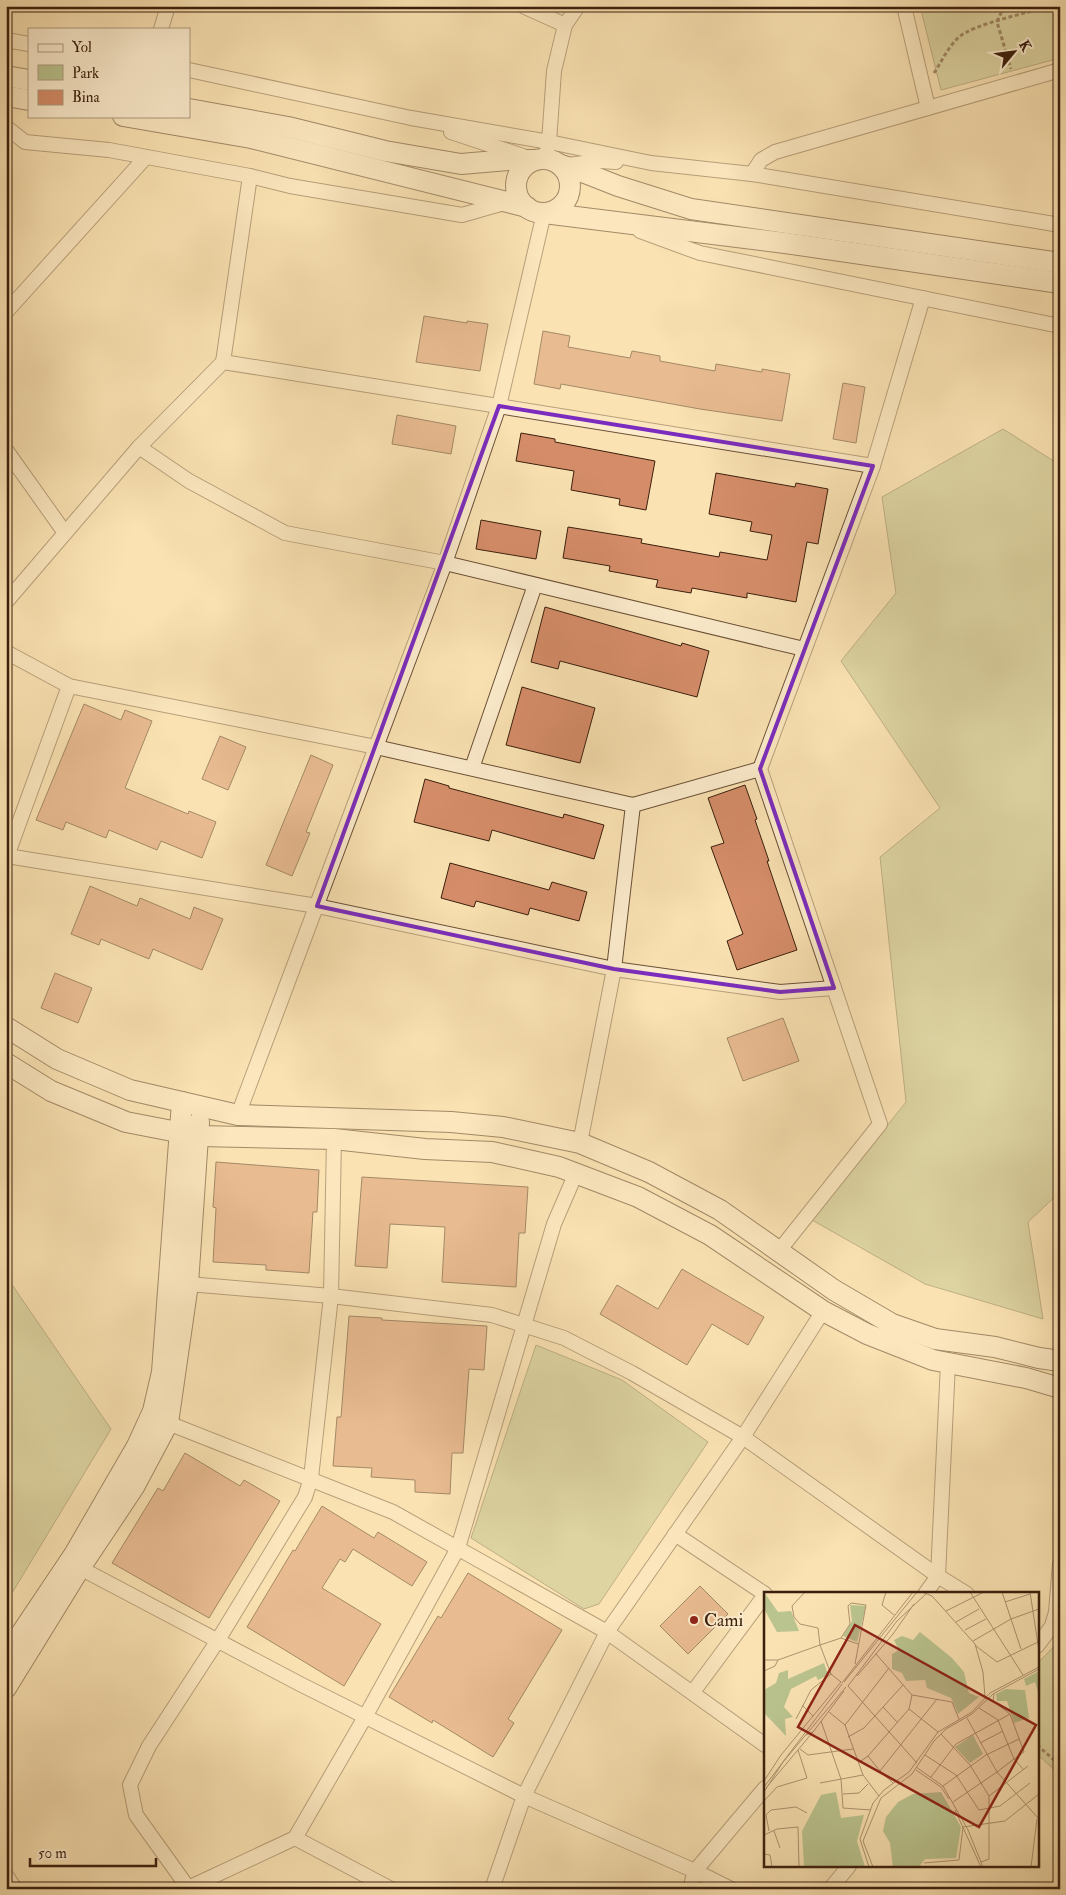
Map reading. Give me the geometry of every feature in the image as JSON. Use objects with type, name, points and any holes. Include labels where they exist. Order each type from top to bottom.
[{"type":"street","points":[[162,28],[168,6]]},
{"type":"street","points":[[523,6],[565,25]]},
{"type":"street","points":[[548,157],[554,70],[565,25],[578,6]]},
{"type":"street","points":[[904,6],[928,108]]},
{"type":"street","points":[[6,40],[28,44]]},
{"type":"street","points":[[190,70],[411,118],[548,157],[618,186],[691,209],[1060,263]]},
{"type":"street","points":[[752,174],[761,160],[775,152],[1060,70]]},
{"type":"street","points":[[6,76],[28,80]]},
{"type":"street","points":[[6,96],[28,100]]},
{"type":"street","points":[[190,109],[288,127],[385,152],[454,163],[476,164],[548,157],[652,164],[752,174],[1060,225]]},
{"type":"street","points":[[135,118],[251,138],[535,210],[614,222],[785,242],[1060,283]]},
{"type":"street","points":[[411,118],[548,157],[652,164]]},
{"type":"street","points":[[6,127],[25,142]]},
{"type":"street","points":[[6,140],[109,150],[250,176],[290,186],[462,215],[506,202]]},
{"type":"street","points":[[6,312],[146,157]]},
{"type":"street","points":[[548,157],[567,172],[570,190],[567,199],[553,211],[535,210],[521,201],[516,185],[522,169],[548,157]]},
{"type":"street","points":[[6,602],[139,447],[223,362],[250,176]]},
{"type":"street","points":[[238,1115],[445,563],[500,406],[535,210]]},
{"type":"street","points":[[614,222],[700,253],[1060,326]]},
{"type":"street","points":[[778,1252],[880,1124],[760,769],[872,466],[923,298]]},
{"type":"street","points":[[223,362],[872,466]]},
{"type":"street","points":[[139,447],[189,481],[285,533],[445,563],[804,649]]},
{"type":"street","points":[[6,450],[65,533]]},
{"type":"street","points":[[472,768],[534,585]]},
{"type":"street","points":[[6,652],[69,686],[376,747],[633,805],[760,769]]},
{"type":"street","points":[[69,686],[7,857],[317,906],[614,969],[780,992],[834,988]]},
{"type":"street","points":[[580,1143],[614,969],[633,805]]},
{"type":"street","points":[[6,1027],[57,1059],[130,1090],[238,1115],[451,1122],[503,1127],[580,1143],[649,1172],[720,1210],[834,1290],[892,1324],[935,1339],[995,1347],[1060,1361]]},
{"type":"street","points":[[6,1062],[51,1091],[126,1122],[188,1134],[334,1140],[425,1149],[492,1152],[559,1167],[638,1197],[710,1235],[823,1311],[867,1334],[933,1360],[1026,1378],[1060,1388]]},
{"type":"street","points":[[6,1656],[75,1552],[137,1446],[153,1411],[162,1372],[191,1104]]},
{"type":"street","points":[[6,1688],[80,1568],[134,1487],[168,1423],[188,1284],[188,1134]]},
{"type":"street","points":[[334,1140],[331,1296],[311,1478],[305,1497],[218,1640],[149,1746],[130,1785],[136,1815],[188,1888],[295,1838],[458,1548],[554,1224],[576,1173]]},
{"type":"street","points":[[188,1284],[331,1296],[492,1315],[564,1338],[743,1437],[938,1576],[964,1592]]},
{"type":"street","points":[[492,1889],[524,1796],[608,1632],[743,1437],[823,1311]]},
{"type":"street","points":[[926,1592],[938,1576],[948,1363]]},
{"type":"street","points":[[168,1423],[393,1512],[608,1632],[764,1743]]},
{"type":"street","points":[[675,1534],[764,1593]]},
{"type":"street","points":[[1039,1641],[1052,1626],[1056,1612],[1060,1564]]},
{"type":"street","points":[[80,1568],[300,1684],[524,1796],[732,1889]]},
{"type":"street","points":[[692,1692],[764,1595]]},
{"type":"street","points":[[690,1889],[695,1871],[764,1789]]},
{"type":"street","points":[[295,1838],[392,1889]]},
{"type":"street","points":[[830,1889],[847,1868]]},
{"type":"street","points":[[6,1875],[14,1889]]},
{"type":"path","points":[[1004,6],[997,22],[1015,83]]},
{"type":"path","points":[[924,90],[947,50],[960,36],[982,26],[1052,6]]},
{"type":"path","points":[[1038,1746],[1060,1765]]},
{"type":"highlighted area","points":[[499,406],[873,466],[760,769],[834,988],[780,992],[614,969],[317,906]]},
{"type":"green space","points":[[920,6],[1060,6],[1060,58],[941,90]]},
{"type":"green space","points":[[1003,429],[1060,465],[1060,1192],[1028,1222],[1043,1319],[925,1284],[812,1220],[906,1102],[880,857],[940,808],[841,661],[896,593],[882,497]]},
{"type":"green space","points":[[6,1276],[111,1429],[6,1603]]},
{"type":"green space","points":[[536,1345],[622,1380],[708,1442],[599,1604],[584,1609],[471,1538]]},
{"type":"green space","points":[[1060,1640],[1060,1775],[1038,1755],[1038,1663]]},
{"type":"building","points":[[424,316],[467,323],[467,321],[488,324],[480,371],[416,362]]},
{"type":"building","points":[[543,331],[570,336],[568,347],[630,358],[632,351],[660,356],[660,361],[715,371],[716,364],[762,372],[762,369],[790,374],[782,421],[700,409],[561,384],[560,389],[534,384]]},
{"type":"building","points":[[843,383],[865,387],[856,443],[833,439]]},
{"type":"building","points":[[397,415],[456,426],[451,454],[392,444]]},
{"type":"building","points":[[521,433],[555,439],[555,442],[655,461],[646,510],[619,505],[620,499],[571,490],[574,471],[516,461]]},
{"type":"building","points":[[716,473],[795,487],[796,483],[828,489],[818,544],[807,542],[796,602],[747,593],[747,598],[692,588],[691,593],[656,587],[658,580],[609,571],[610,566],[563,558],[568,527],[642,539],[641,543],[719,557],[720,552],[767,560],[772,535],[750,531],[752,522],[709,514]]},
{"type":"building","points":[[481,520],[541,531],[536,559],[476,549]]},
{"type":"building","points":[[545,607],[681,646],[682,643],[709,651],[697,697],[560,661],[558,669],[531,662]]},
{"type":"building","points":[[522,687],[595,708],[580,763],[506,745]]},
{"type":"building","points":[[84,704],[121,720],[125,710],[152,721],[125,788],[188,814],[189,811],[216,822],[202,858],[161,841],[157,850],[109,830],[106,838],[66,822],[63,830],[36,820]]},
{"type":"building","points":[[220,736],[246,747],[228,790],[202,779]]},
{"type":"building","points":[[311,755],[333,765],[306,832],[310,833],[292,876],[266,865]]},
{"type":"building","points":[[425,779],[449,786],[449,788],[563,818],[564,814],[604,825],[594,859],[492,830],[489,841],[414,822]]},
{"type":"building","points":[[745,785],[757,819],[755,820],[769,861],[767,861],[797,950],[737,970],[727,941],[743,934],[711,847],[724,843],[708,798]]},
{"type":"building","points":[[450,863],[549,890],[552,882],[587,892],[579,921],[530,908],[528,915],[476,901],[474,907],[441,898]]},
{"type":"building","points":[[90,886],[137,906],[140,898],[190,919],[194,907],[223,919],[202,970],[153,949],[149,959],[101,939],[99,945],[71,934]]},
{"type":"building","points":[[55,973],[92,988],[78,1023],[41,1008]]},
{"type":"building","points":[[783,1018],[799,1061],[743,1081],[727,1038]]},
{"type":"building","points":[[216,1162],[319,1170],[317,1212],[313,1212],[309,1273],[266,1270],[266,1265],[213,1262],[216,1208],[213,1207]]},
{"type":"building","points":[[362,1177],[528,1187],[525,1233],[519,1233],[516,1287],[442,1282],[445,1227],[390,1224],[387,1268],[355,1266]]},
{"type":"building","points":[[682,1269],[764,1317],[748,1345],[712,1324],[687,1365],[600,1314],[617,1285],[658,1309]]},
{"type":"building","points":[[349,1316],[382,1318],[382,1320],[487,1326],[484,1370],[469,1369],[463,1453],[452,1453],[450,1494],[415,1492],[415,1480],[371,1477],[372,1468],[333,1466],[337,1417],[341,1417]]},
{"type":"building","points":[[185,1453],[240,1486],[244,1480],[280,1501],[209,1618],[112,1563],[158,1488],[163,1491]]},
{"type":"building","points":[[322,1506],[374,1538],[378,1532],[427,1562],[412,1586],[353,1549],[345,1562],[340,1559],[322,1588],[381,1624],[344,1686],[247,1627]]},
{"type":"building","points":[[468,1573],[562,1630],[508,1719],[514,1723],[493,1757],[433,1720],[432,1723],[389,1697],[438,1616],[441,1618]]},
{"type":"building","name":"Cami","points":[[700,1586],[728,1614],[688,1654],[660,1626]]},
{"type":"place","name":"Cami","points":[[694,1620]]}]
